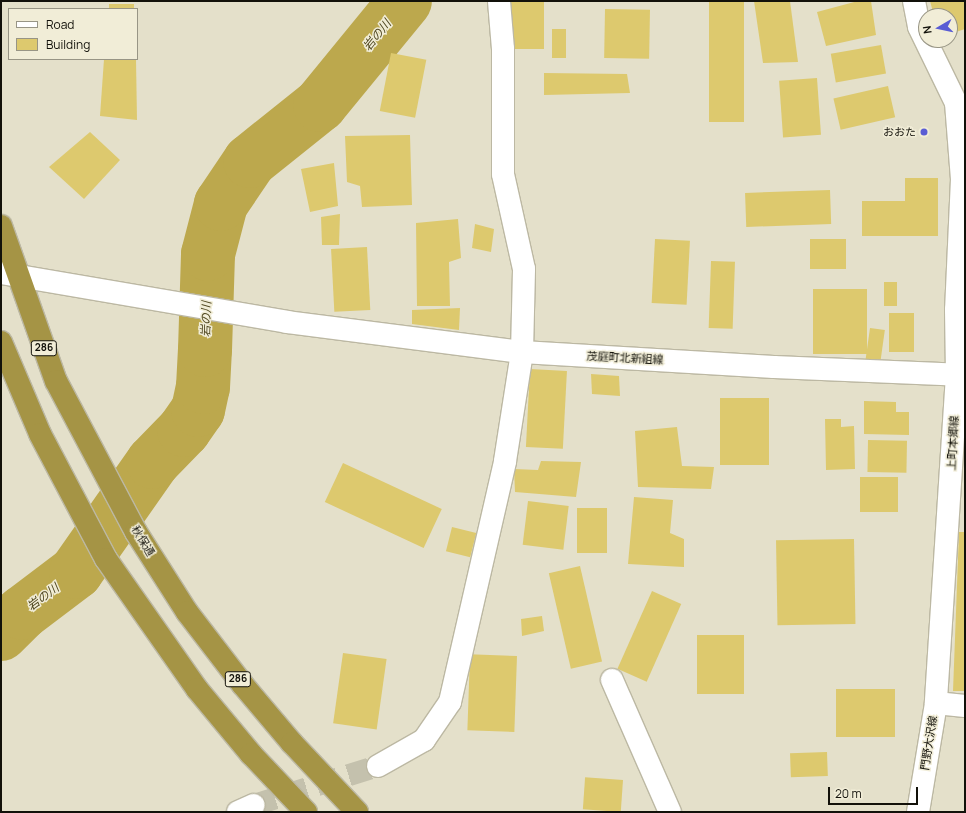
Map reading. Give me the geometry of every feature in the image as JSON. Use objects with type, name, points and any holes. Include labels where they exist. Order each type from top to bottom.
[{"type":"highway","name":"秋保通","points":[[1,226],[9,274],[56,381],[136,532],[187,612],[243,685],[292,743],[357,812]]},
{"type":"highway","points":[[1,342],[40,434],[70,494],[106,559],[197,690],[251,754],[306,812]]},
{"type":"street","points":[[378,766],[424,740],[450,702],[505,461],[522,352],[524,269],[503,174],[503,49],[499,1]]},
{"type":"street","name":"上町本郷線","points":[[914,1],[919,27],[956,103],[962,179],[956,310],[961,375],[936,702]]},
{"type":"street","name":"茂庭町北新組線","points":[[9,274],[287,322],[522,352],[774,367],[961,375]]},
{"type":"street","points":[[612,680],[670,812]]},
{"type":"street","name":"門野大沢線","points":[[918,812],[936,702],[965,706]]},
{"type":"building","points":[[511,1],[544,1],[544,49],[511,49]]},
{"type":"building","points":[[709,1],[744,1],[744,122],[709,122]]},
{"type":"building","points":[[754,1],[790,1],[798,62],[763,63]]},
{"type":"building","points":[[858,1],[871,1],[876,35],[826,46],[817,12]]},
{"type":"building","points":[[930,1],[965,1],[965,29],[958,31],[958,8],[932,8]]},
{"type":"building","points":[[109,4],[134,4],[134,8],[109,8]]},
{"type":"building","points":[[605,9],[650,10],[649,59],[604,58]]},
{"type":"building","points":[[552,29],[566,29],[566,58],[552,58]]},
{"type":"building","points":[[881,45],[886,74],[836,82],[831,54]]},
{"type":"building","points":[[391,53],[426,60],[415,118],[380,111]]},
{"type":"building","points":[[104,60],[136,60],[137,120],[100,116]]},
{"type":"building","points":[[544,73],[627,74],[630,93],[544,95]]},
{"type":"building","points":[[817,78],[821,135],[783,138],[779,81]]},
{"type":"building","points":[[888,86],[895,117],[841,130],[833,99]]},
{"type":"building","points":[[90,132],[120,160],[84,199],[49,167]]},
{"type":"building","points":[[410,135],[412,205],[362,207],[360,186],[347,182],[345,136]]},
{"type":"building","points":[[334,163],[338,206],[310,212],[301,169]]},
{"type":"building","points":[[905,178],[938,178],[938,236],[862,236],[862,201],[905,201]]},
{"type":"building","points":[[830,190],[831,224],[746,227],[745,193]]},
{"type":"building","points":[[340,214],[339,245],[322,245],[321,217]]},
{"type":"building","points":[[458,219],[461,258],[449,262],[450,306],[417,306],[416,223]]},
{"type":"building","points":[[475,224],[494,229],[491,252],[472,248]]},
{"type":"building","points":[[655,239],[690,241],[687,305],[652,303]]},
{"type":"building","points":[[810,239],[846,239],[846,269],[810,269]]},
{"type":"building","points":[[367,247],[370,310],[334,312],[331,249]]},
{"type":"building","points":[[711,261],[735,262],[733,329],[709,328]]},
{"type":"building","points":[[884,282],[897,282],[897,306],[884,306]]},
{"type":"building","points":[[813,289],[867,289],[867,354],[813,354]]},
{"type":"building","points":[[460,308],[459,330],[412,324],[412,310]]},
{"type":"building","points":[[889,313],[914,313],[914,352],[889,352]]},
{"type":"building","points":[[870,328],[885,330],[880,362],[866,360]]},
{"type":"building","points":[[530,369],[567,371],[563,449],[526,447]]},
{"type":"building","points":[[591,374],[619,376],[620,396],[592,394]]},
{"type":"building","points":[[720,398],[769,398],[769,465],[720,465]]},
{"type":"building","points":[[864,401],[896,402],[896,412],[909,412],[909,435],[864,434]]},
{"type":"building","points":[[825,419],[841,419],[841,427],[854,426],[855,469],[826,470]]},
{"type":"building","points":[[677,427],[682,466],[714,467],[711,489],[638,487],[635,431]]},
{"type":"building","points":[[868,440],[907,441],[906,473],[867,472]]},
{"type":"building","points":[[957,446],[965,447],[960,489],[952,488]]},
{"type":"building","points":[[541,461],[581,462],[576,497],[515,492],[514,469],[538,470]]},
{"type":"building","points":[[343,463],[442,509],[424,548],[325,502]]},
{"type":"building","points":[[860,477],[898,477],[898,512],[860,512]]},
{"type":"building","points":[[634,497],[673,500],[670,533],[684,539],[684,567],[628,564]]},
{"type":"building","points":[[528,501],[569,506],[563,550],[523,545]]},
{"type":"building","points":[[577,508],[607,508],[607,553],[577,553]]},
{"type":"building","points":[[452,527],[476,533],[470,557],[446,551]]},
{"type":"building","points":[[959,532],[965,532],[965,691],[953,691]]},
{"type":"building","points":[[854,539],[855,624],[777,625],[776,540]]},
{"type":"building","points":[[580,566],[602,661],[571,669],[549,573]]},
{"type":"building","points":[[652,591],[681,604],[647,682],[617,669]]},
{"type":"building","points":[[542,616],[544,631],[522,636],[521,619]]},
{"type":"building","points":[[697,635],[744,635],[744,694],[697,694]]},
{"type":"building","points":[[343,653],[387,659],[377,729],[333,723]]},
{"type":"building","points":[[470,654],[517,656],[514,732],[467,730]]},
{"type":"building","points":[[836,689],[895,689],[895,737],[836,737]]},
{"type":"building","points":[[827,752],[828,776],[791,777],[790,753]]},
{"type":"building","points":[[585,777],[623,780],[621,812],[583,809]]},
{"type":"waterway","name":"岩の川","points":[[1,634],[22,613],[76,572],[153,462],[184,430],[198,410],[203,387],[208,254],[221,204],[250,161],[320,105],[405,1]]},
{"type":"tunnel","points":[[254,805],[378,766]]},
{"type":"place","name":"おおた","points":[[924,132]]}]
